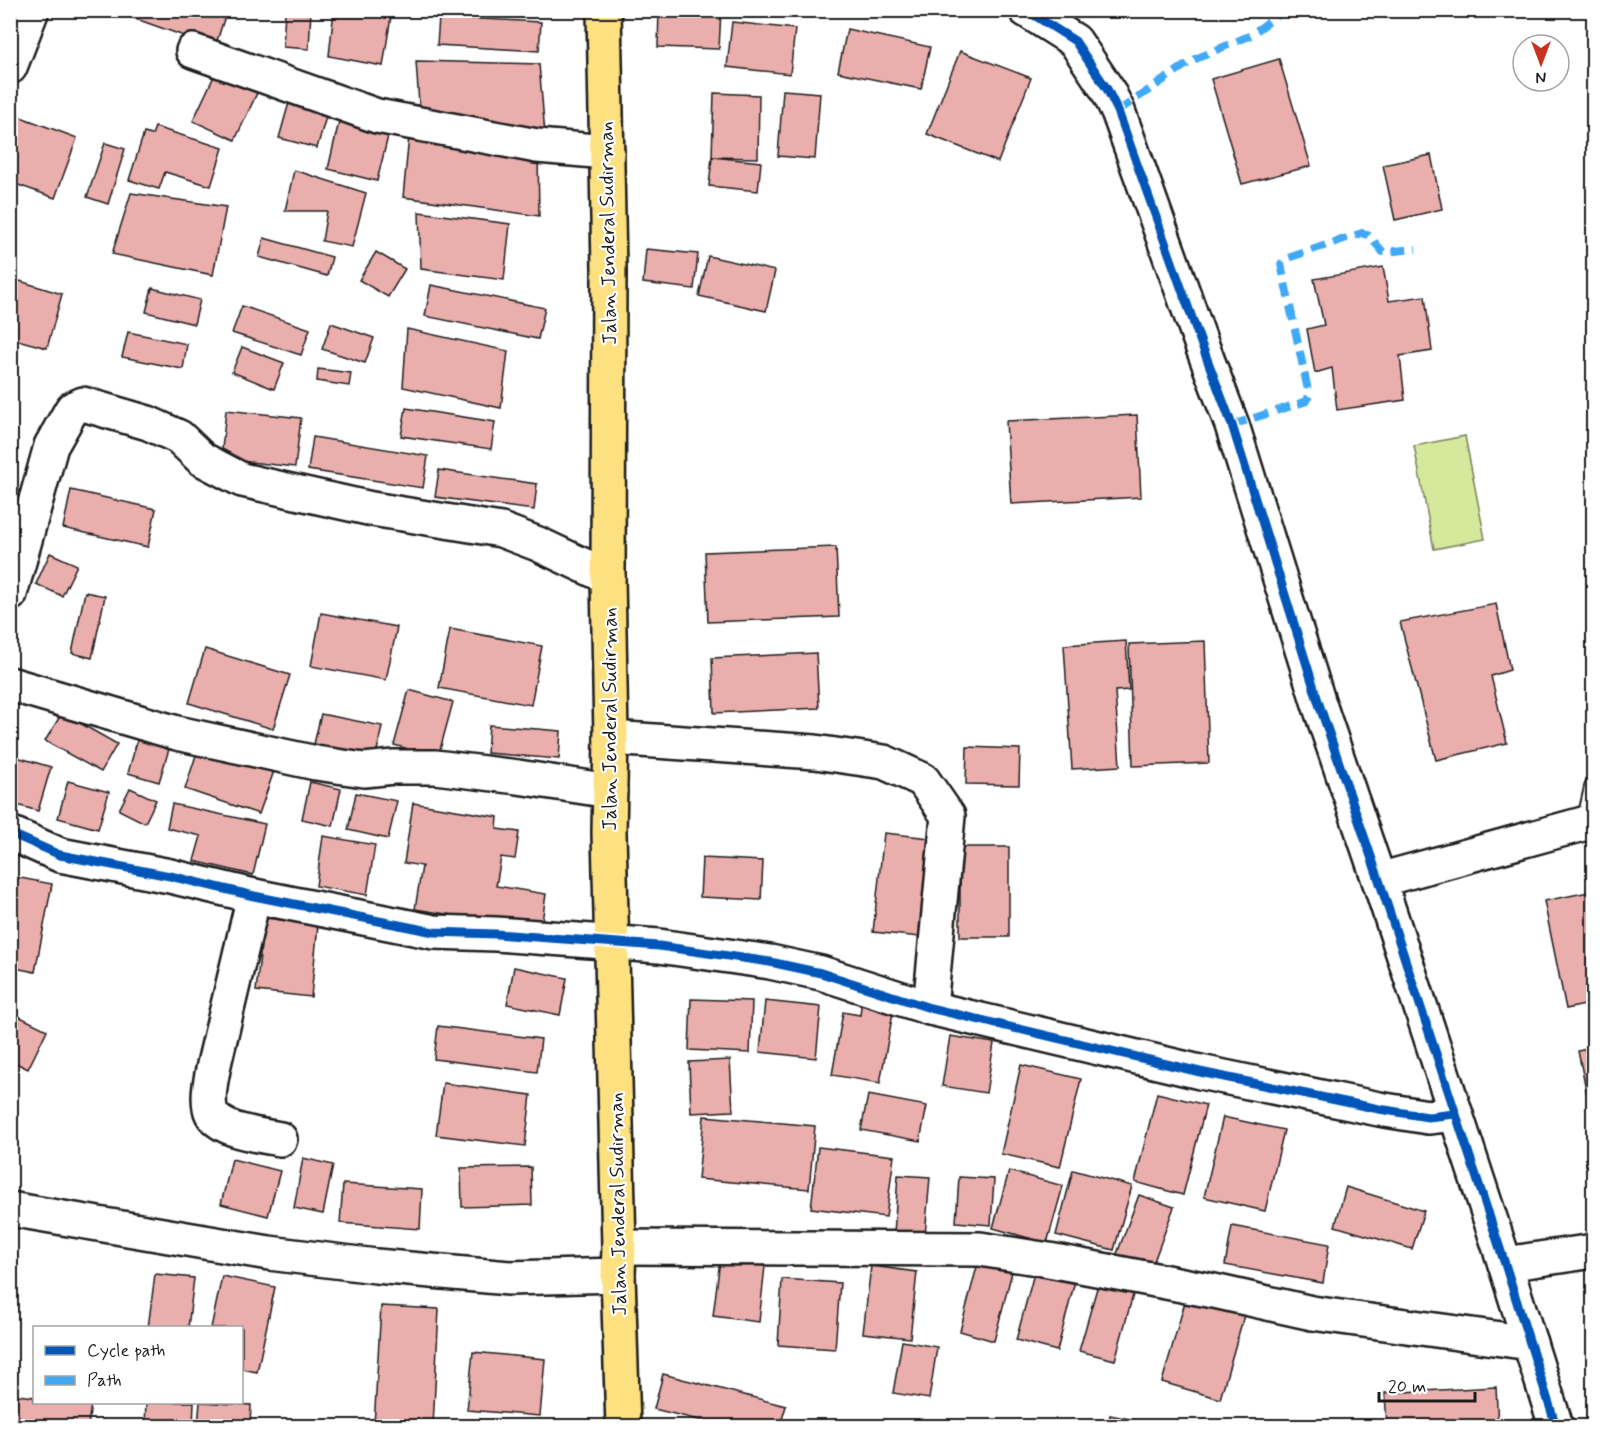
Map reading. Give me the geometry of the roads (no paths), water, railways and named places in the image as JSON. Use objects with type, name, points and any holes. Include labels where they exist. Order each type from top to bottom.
[{"type":"highway","name":"Jalan Jenderal Sudirman","points":[[604,10],[609,268],[608,577],[611,943],[623,1426]]},
{"type":"street","points":[[10,68],[32,10]]},
{"type":"street","points":[[1026,10],[1075,41],[1107,89],[1118,111],[1201,343],[1233,424],[1319,704],[1379,880],[1556,1426]]},
{"type":"street","points":[[193,51],[377,116],[537,146],[607,152]]},
{"type":"street","points":[[10,594],[51,446],[72,409],[83,404],[148,423],[179,437],[202,459],[242,480],[372,509],[501,530],[538,544],[608,577]]},
{"type":"street","points":[[10,684],[177,733],[315,764],[364,770],[435,767],[610,791]]},
{"type":"street","points":[[611,738],[815,752],[884,762],[923,780],[948,816],[930,1008]]},
{"type":"street","points":[[1379,880],[1590,822]]},
{"type":"street","points":[[10,833],[60,855],[434,932],[507,934],[659,946],[770,962],[821,973],[930,1008],[1200,1072],[1379,1109],[1428,1117],[1455,1114]]},
{"type":"street","points":[[254,896],[215,1060],[210,1088],[210,1109],[217,1121],[232,1128],[280,1139]]},
{"type":"street","points":[[10,1209],[269,1252],[376,1266],[509,1278],[618,1261],[980,1249],[1215,1291],[1312,1313],[1530,1343]]},
{"type":"street","points":[[1505,1264],[1593,1251]]},
{"type":"lane","points":[[1590,822],[1593,788]]}]
